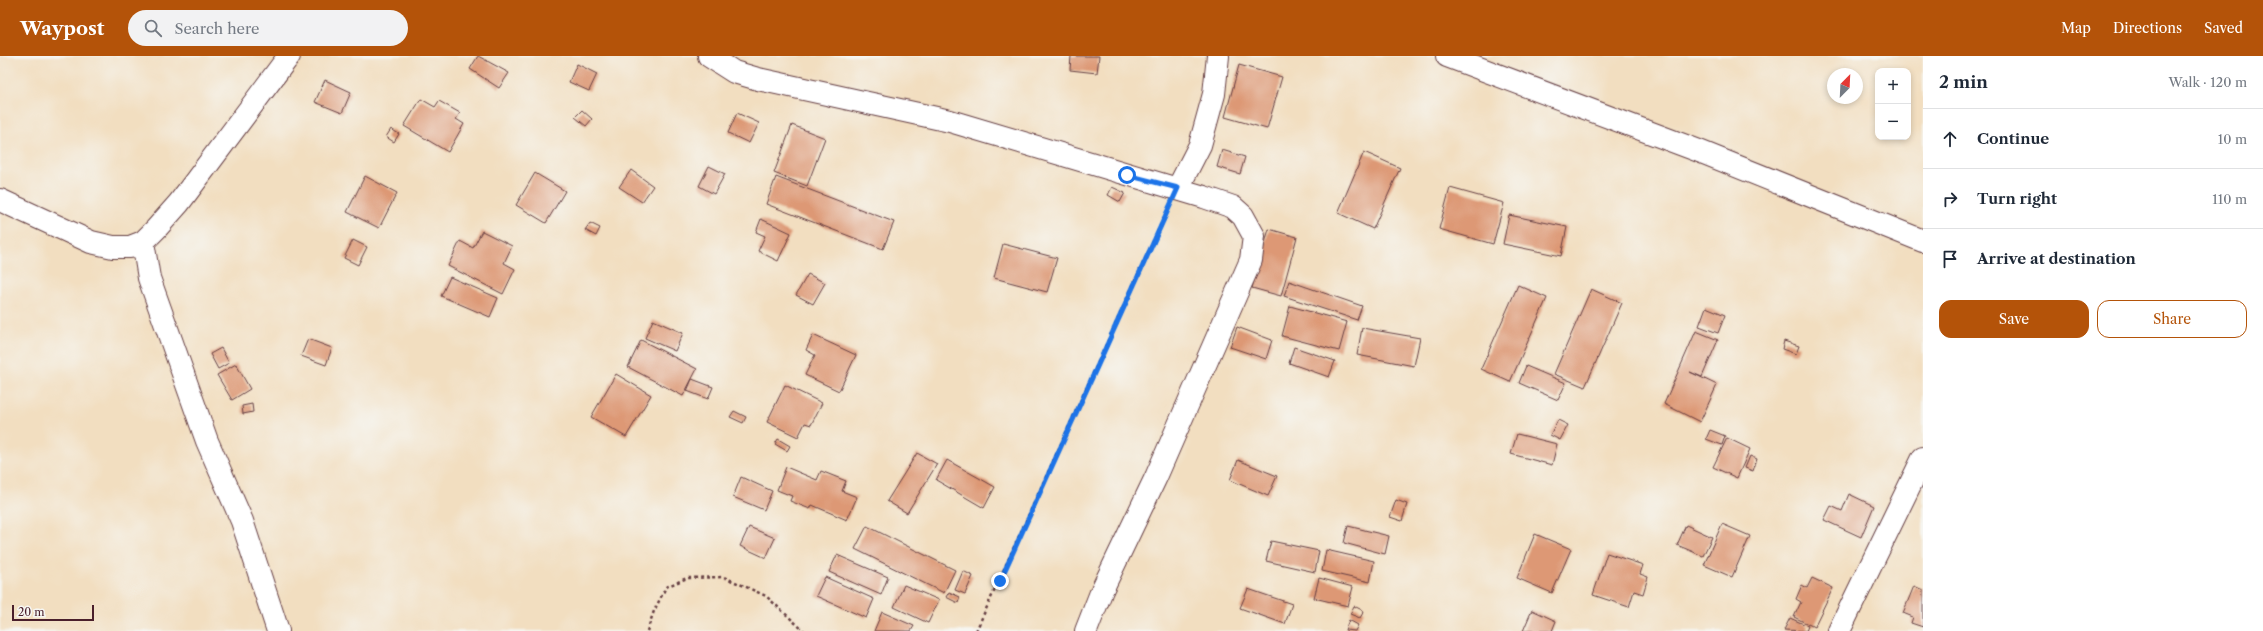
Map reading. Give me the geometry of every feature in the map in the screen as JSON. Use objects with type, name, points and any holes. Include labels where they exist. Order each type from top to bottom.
[{"type":"street","points":[[0,200],[91,242],[113,247],[130,247],[142,242],[156,229],[179,203],[289,56]]},
{"type":"street","points":[[710,56],[734,72],[758,79],[950,121],[1009,137],[1127,175],[1178,188],[1233,207],[1244,216],[1254,236],[1251,260],[1156,477],[1102,590],[1086,631]]},
{"type":"street","points":[[1178,188],[1200,145],[1214,94],[1218,56]]},
{"type":"street","points":[[1448,56],[1706,154],[1923,241]]},
{"type":"street","points":[[142,242],[149,278],[207,441],[242,521],[278,631]]},
{"type":"street","points":[[1839,631],[1923,458]]},
{"type":"path","points":[[976,631],[1178,188]]},
{"type":"path","points":[[647,631],[654,611],[666,587],[687,578],[724,577],[766,596],[804,631]]},
{"type":"building","points":[[478,56],[509,73],[499,88],[470,69]]},
{"type":"building","points":[[1071,56],[1099,56],[1097,73],[1070,70]]},
{"type":"building","points":[[577,64],[597,74],[589,91],[569,82]]},
{"type":"building","points":[[1239,65],[1282,77],[1267,129],[1225,117]]},
{"type":"building","points":[[325,80],[351,92],[342,113],[315,102]]},
{"type":"building","points":[[421,99],[435,107],[439,101],[460,113],[456,119],[464,124],[448,152],[404,126]]},
{"type":"building","points":[[582,110],[592,119],[586,126],[575,117]]},
{"type":"building","points":[[737,113],[759,123],[749,143],[728,133]]},
{"type":"building","points":[[792,125],[825,138],[807,186],[774,173]]},
{"type":"building","points":[[391,129],[399,134],[394,142],[386,137]]},
{"type":"building","points":[[1222,150],[1245,157],[1240,174],[1217,167]]},
{"type":"building","points":[[1364,152],[1400,168],[1373,229],[1338,213]]},
{"type":"building","points":[[709,166],[725,174],[714,194],[699,186]]},
{"type":"building","points":[[631,170],[653,186],[642,202],[619,187]]},
{"type":"building","points":[[535,173],[565,191],[546,223],[516,205]]},
{"type":"building","points":[[365,176],[397,193],[379,228],[347,212]]},
{"type":"building","points":[[776,177],[894,222],[883,249],[766,204]]},
{"type":"building","points":[[1112,187],[1125,193],[1120,202],[1108,195]]},
{"type":"building","points":[[1450,188],[1504,203],[1493,244],[1439,229]]},
{"type":"building","points":[[1509,215],[1567,227],[1561,256],[1503,244]]},
{"type":"building","points":[[761,219],[791,233],[778,261],[758,251],[765,236],[756,232]]},
{"type":"building","points":[[590,223],[600,228],[596,236],[585,230]]},
{"type":"building","points":[[1269,229],[1297,237],[1281,296],[1252,288]]},
{"type":"building","points":[[482,231],[512,246],[504,263],[515,269],[503,294],[448,266],[460,241],[473,248]]},
{"type":"building","points":[[353,240],[367,247],[358,265],[344,258]]},
{"type":"building","points":[[1003,244],[1057,258],[1047,292],[994,278]]},
{"type":"building","points":[[808,274],[825,283],[813,304],[796,295]]},
{"type":"building","points":[[450,277],[498,298],[490,317],[441,296]]},
{"type":"building","points":[[1289,281],[1362,306],[1357,320],[1284,296]]},
{"type":"building","points":[[1518,285],[1547,298],[1510,382],[1481,369]]},
{"type":"building","points":[[1591,289],[1622,303],[1585,387],[1554,374]]},
{"type":"building","points":[[1290,306],[1347,322],[1339,351],[1282,336]]},
{"type":"building","points":[[1706,307],[1725,315],[1718,333],[1699,326]]},
{"type":"building","points":[[653,320],[683,333],[675,351],[645,338]]},
{"type":"building","points":[[1237,327],[1272,340],[1266,359],[1230,347]]},
{"type":"building","points":[[1362,328],[1420,338],[1414,366],[1357,355]]},
{"type":"building","points":[[1696,331],[1718,340],[1702,377],[1690,372],[1717,385],[1700,422],[1664,404]]},
{"type":"building","points":[[813,335],[856,355],[839,391],[805,375],[815,355],[806,350]]},
{"type":"building","points":[[308,339],[332,348],[326,365],[301,356]]},
{"type":"building","points":[[641,340],[697,369],[683,396],[628,367]]},
{"type":"building","points":[[1784,341],[1799,346],[1796,354],[1782,349]]},
{"type":"building","points":[[1294,347],[1335,361],[1329,377],[1289,363]]},
{"type":"building","points":[[221,348],[229,363],[218,369],[210,354]]},
{"type":"building","points":[[236,364],[250,389],[232,400],[217,375]]},
{"type":"building","points":[[1526,366],[1566,383],[1558,400],[1519,383]]},
{"type":"building","points":[[616,374],[651,395],[626,437],[591,417]]},
{"type":"building","points":[[692,379],[713,387],[708,399],[687,391]]},
{"type":"building","points":[[785,385],[822,403],[811,425],[805,423],[798,437],[767,422]]},
{"type":"building","points":[[252,404],[253,412],[243,414],[242,406]]},
{"type":"building","points":[[734,411],[746,417],[743,423],[730,417]]},
{"type":"building","points":[[1558,420],[1568,425],[1560,440],[1550,435]]},
{"type":"building","points":[[1710,430],[1725,436],[1722,445],[1706,439]]},
{"type":"building","points":[[1517,434],[1557,444],[1552,465],[1511,454]]},
{"type":"building","points":[[1727,438],[1750,449],[1737,478],[1713,467]]},
{"type":"building","points":[[778,439],[790,446],[787,451],[775,444]]},
{"type":"building","points":[[917,453],[937,464],[907,513],[887,501]]},
{"type":"building","points":[[1750,456],[1757,459],[1753,471],[1745,468]]},
{"type":"building","points":[[947,460],[995,487],[984,508],[936,480]]},
{"type":"building","points":[[1238,460],[1277,476],[1268,496],[1230,480]]},
{"type":"building","points":[[786,467],[817,480],[821,471],[846,481],[842,491],[857,497],[847,520],[812,505],[810,509],[790,501],[792,496],[777,490]]},
{"type":"building","points":[[741,477],[772,491],[764,510],[733,497]]},
{"type":"building","points":[[1849,494],[1874,506],[1861,537],[1824,520],[1831,506],[1842,511]]},
{"type":"building","points":[[1396,500],[1407,504],[1402,521],[1390,517]]},
{"type":"building","points":[[1722,524],[1750,536],[1732,577],[1704,565]]},
{"type":"building","points":[[1686,525],[1712,537],[1703,556],[1677,545]]},
{"type":"building","points":[[867,526],[955,570],[944,593],[855,549]]},
{"type":"building","points":[[1348,526],[1389,536],[1385,554],[1344,543]]},
{"type":"building","points":[[749,527],[775,538],[766,558],[740,546]]},
{"type":"building","points":[[1535,534],[1571,549],[1552,593],[1517,578]]},
{"type":"building","points":[[1271,541],[1319,551],[1315,572],[1266,561]]},
{"type":"building","points":[[1326,550],[1374,561],[1370,582],[1322,571]]},
{"type":"building","points":[[1607,553],[1643,565],[1640,574],[1648,577],[1643,594],[1634,591],[1629,607],[1593,595]]},
{"type":"building","points":[[837,555],[888,577],[881,595],[829,572]]},
{"type":"building","points":[[963,571],[973,576],[965,594],[955,590]]},
{"type":"building","points":[[825,577],[874,599],[866,618],[816,596]]},
{"type":"building","points":[[1319,578],[1353,587],[1348,606],[1314,598]]},
{"type":"building","points":[[1812,578],[1833,588],[1814,627],[1794,617],[1801,602],[1796,599],[1802,585],[1807,588]]},
{"type":"building","points":[[904,585],[939,600],[928,623],[894,607]]},
{"type":"building","points":[[1914,586],[1923,590],[1923,627],[1911,623],[1913,617],[1903,613]]},
{"type":"building","points":[[1248,589],[1292,604],[1285,624],[1240,608]]},
{"type":"building","points":[[949,592],[960,597],[958,603],[946,597]]},
{"type":"building","points":[[1354,606],[1364,611],[1360,618],[1350,614]]},
{"type":"building","points":[[1532,610],[1556,621],[1552,631],[1523,631]]},
{"type":"building","points":[[882,612],[914,626],[911,631],[874,631]]},
{"type":"building","points":[[1790,618],[1808,626],[1806,631],[1784,630]]},
{"type":"building","points":[[1349,620],[1358,625],[1355,631],[1345,630]]},
{"type":"route","points":[[1000,581],[1178,188],[1127,175]]}]
